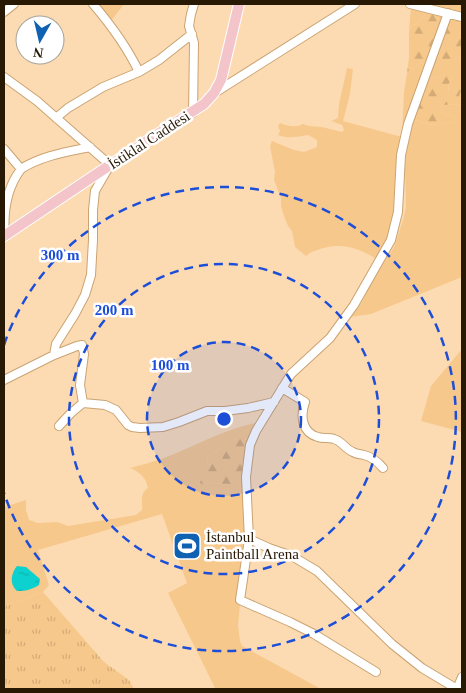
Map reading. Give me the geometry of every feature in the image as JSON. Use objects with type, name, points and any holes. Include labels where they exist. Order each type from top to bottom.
[{"type":"main road","name":"İstiklal Caddesi","points":[[5,235],[204,104],[214,93],[221,80],[239,4]]},
{"type":"street","points":[[4,12],[14,4]]},
{"type":"street","points":[[93,4],[111,26],[133,60],[138,72]]},
{"type":"street","points":[[193,113],[194,43],[189,26],[194,4]]},
{"type":"street","points":[[214,93],[344,7],[355,4]]},
{"type":"street","points":[[410,4],[462,17]]},
{"type":"street","points":[[376,672],[314,634],[240,600],[249,539],[246,477],[250,444],[282,388],[291,374],[330,338],[354,305],[391,240],[398,212],[401,155],[408,124],[448,13]]},
{"type":"street","points":[[56,118],[68,108],[103,87],[138,72],[159,60],[192,34]]},
{"type":"street","points":[[4,76],[37,101],[110,165],[95,192],[91,275],[85,295],[56,344],[54,355]]},
{"type":"street","points":[[5,235],[4,210],[7,197],[14,177],[21,169],[49,156],[90,147]]},
{"type":"street","points":[[4,149],[21,169]]},
{"type":"street","points":[[84,183],[95,192]]},
{"type":"street","points":[[4,380],[54,355],[82,345],[84,354],[80,384],[83,403]]},
{"type":"street","points":[[282,388],[305,402],[302,410],[303,424],[311,434],[340,441],[351,452],[371,457],[383,468]]},
{"type":"street","points":[[59,426],[71,412],[83,403],[105,405],[116,410],[132,427],[140,428],[163,427],[207,411],[248,408],[274,402]]},
{"type":"street","points":[[249,539],[292,556],[317,572],[392,644],[422,668],[457,689],[462,677]]},
{"type":"green space","points":[[97,4],[124,4],[111,21]]},
{"type":"green space","points":[[462,4],[462,14],[431,5]]},
{"type":"green space","points":[[411,7],[427,11],[419,23],[412,25],[409,31]]},
{"type":"green space","points":[[427,11],[444,15],[431,60],[419,64],[407,73],[409,31],[412,25],[419,23]]},
{"type":"green space","points":[[452,16],[462,19],[462,60],[456,56],[454,60],[448,62],[438,54]]},
{"type":"green space","points":[[438,54],[442,59],[456,56],[462,60],[462,100],[459,96],[460,87],[453,93],[448,93],[449,83],[454,75],[446,69],[442,77],[430,76]]},
{"type":"green space","points":[[431,60],[408,122],[396,229],[378,260],[357,249],[343,246],[320,249],[306,256],[295,247],[292,231],[284,216],[281,198],[274,180],[275,172],[270,146],[272,141],[304,152],[317,147],[317,140],[308,135],[289,137],[278,135],[280,131],[278,126],[280,123],[292,126],[303,124],[342,132],[344,130],[342,125],[331,121],[338,118],[347,68],[353,69],[350,94],[343,121],[402,137],[404,92],[407,73],[419,64]]},
{"type":"green space","points":[[447,66],[454,69],[454,75],[449,83],[448,92],[453,93],[460,86],[459,96],[462,104],[442,105],[440,111],[445,115],[455,117],[456,122],[432,125],[414,120],[430,76],[441,77]]},
{"type":"green space","points":[[462,104],[462,277],[371,314],[350,317],[361,304],[372,281],[394,247],[403,220],[406,207],[406,153],[414,120],[432,125],[456,122],[455,117],[445,115],[440,111],[441,105]]},
{"type":"green space","points":[[462,349],[462,432],[421,421],[431,386]]},
{"type":"green space","points":[[260,422],[248,441],[245,438],[231,441],[207,457],[208,466],[205,484],[210,482],[245,485],[248,524],[238,625],[240,641],[242,646],[321,689],[214,689],[168,593],[187,583],[162,514],[38,550],[49,585],[43,592],[7,605],[4,609],[4,507],[26,500],[29,520],[38,523],[57,522],[68,526],[136,515],[142,510],[142,495],[148,488],[142,476],[130,468],[164,458],[235,428]]},
{"type":"green space","points":[[245,438],[248,441],[245,485],[210,482],[202,487],[200,482],[208,464],[207,457],[231,441]]},
{"type":"green space","points":[[43,592],[104,662],[129,680],[134,689],[4,689],[4,609],[7,605]]},
{"type":"water","points":[[17,566],[26,567],[40,579],[39,585],[28,590],[17,591],[14,588],[12,578]]},
{"type":"place","name":"İstanbul Paintball Arena","points":[[187,546]]}]
